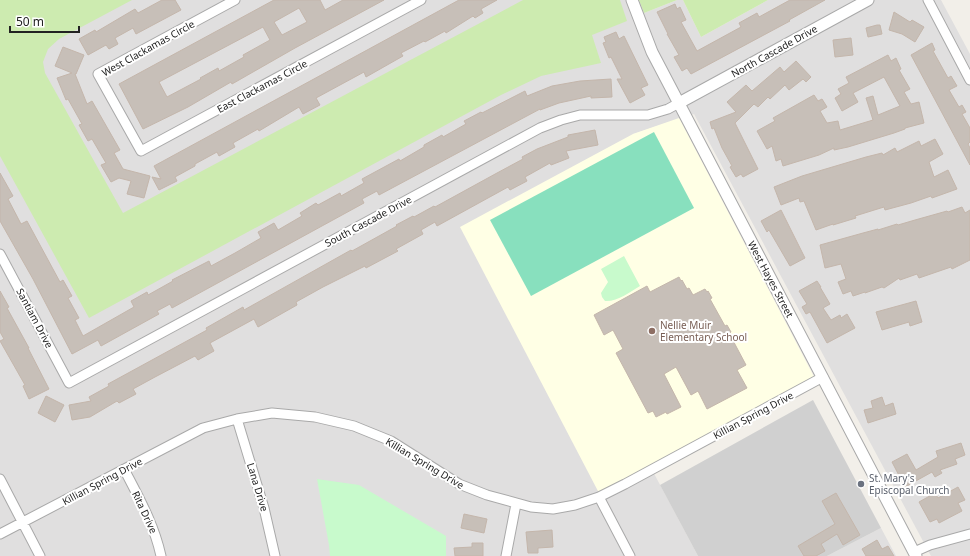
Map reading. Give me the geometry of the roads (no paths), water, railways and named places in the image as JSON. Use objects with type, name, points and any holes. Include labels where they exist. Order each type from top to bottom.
[{"type":"street","name":"West Clackamas Circle","points":[[120,113],[98,74],[235,0]]},
{"type":"street","name":"East Clackamas Circle","points":[[120,113],[141,151],[421,0]]},
{"type":"street","name":"West Hayes Street","points":[[632,0],[652,52],[915,554]]},
{"type":"street","name":"North Cascade Drive","points":[[679,103],[868,0]]},
{"type":"street","points":[[928,0],[970,80]]},
{"type":"street","name":"South Cascade Drive","points":[[69,383],[540,128],[580,115],[648,115],[668,109],[679,103]]},
{"type":"street","name":"Santiam Drive","points":[[0,254],[69,383]]},
{"type":"street","name":"Killian Spring Drive","points":[[0,534],[203,428],[237,419],[272,414],[315,417],[354,426],[391,441],[459,484],[516,504],[553,509],[576,505],[599,497],[625,484],[823,377]]},
{"type":"street","name":"Lana Drive","points":[[237,419],[264,508],[275,556]]},
{"type":"street","name":"Rita Drive","points":[[124,469],[149,516],[162,556]]},
{"type":"street","points":[[0,480],[40,556]]},
{"type":"street","points":[[599,497],[630,556]]},
{"type":"street","points":[[506,556],[516,504]]},
{"type":"street","points":[[915,554],[930,545],[970,534]]},
{"type":"place","name":"Nellie Muir Elementary School","points":[[652,331]]},
{"type":"place","name":"St. Mary's Episcopal Church","points":[[861,484]]}]
